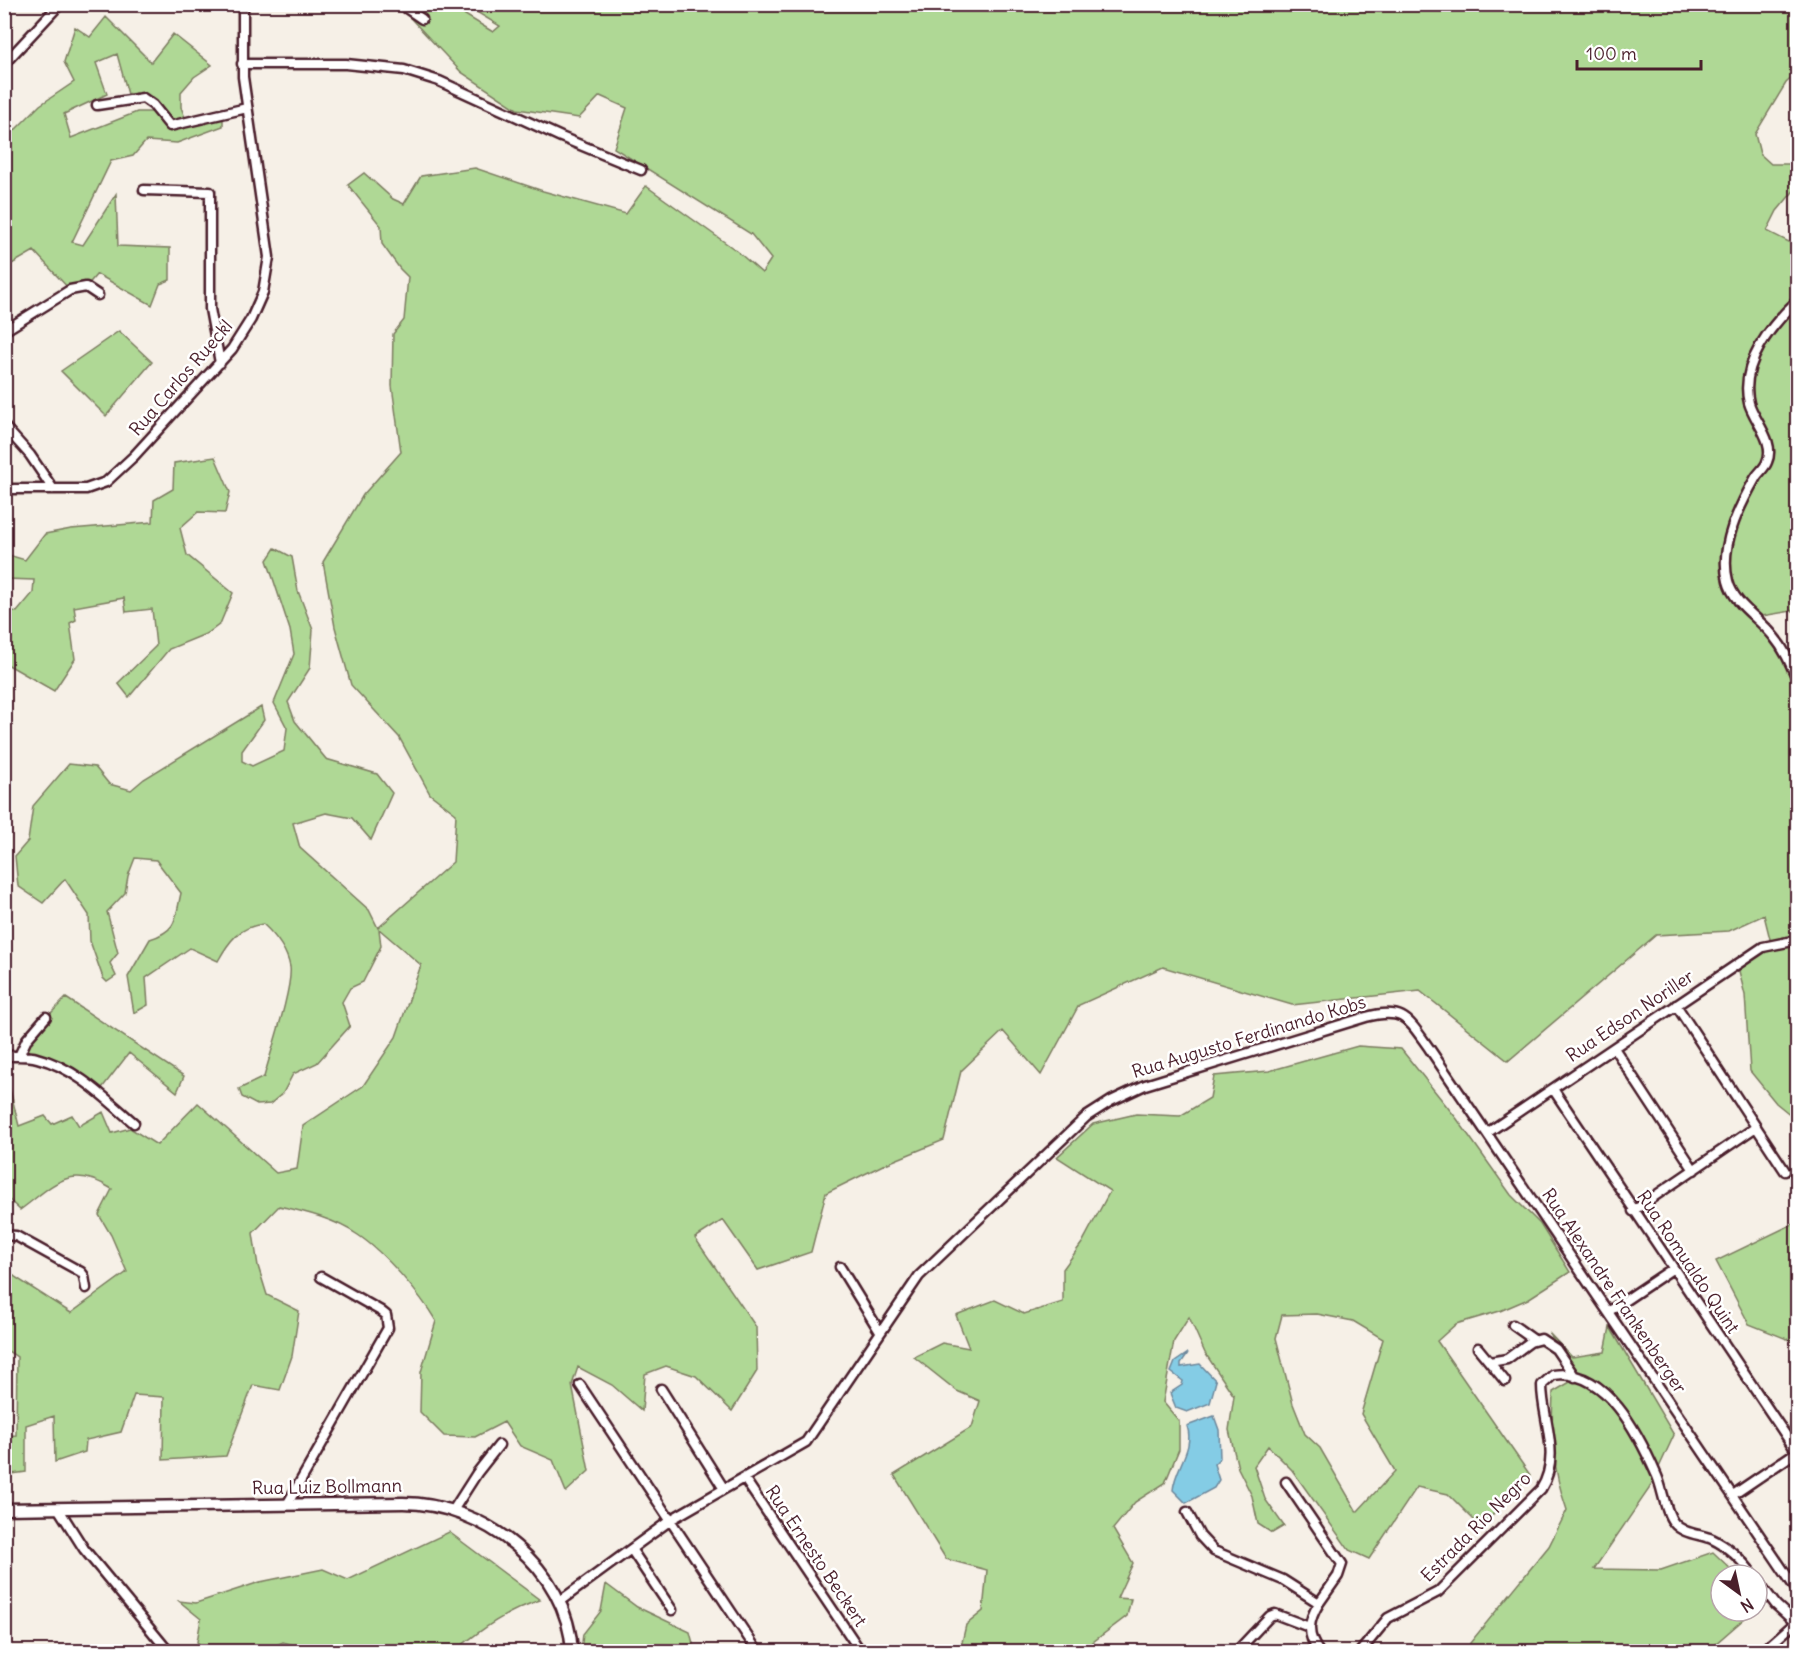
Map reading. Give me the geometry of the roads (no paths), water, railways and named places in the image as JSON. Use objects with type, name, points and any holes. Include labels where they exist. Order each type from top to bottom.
[{"type":"main road","name":"Rua Luiz Bollmann","points":[[4,1509],[288,1503],[416,1503],[454,1509],[485,1524],[507,1539],[532,1563],[560,1601],[567,1616],[572,1652]]},
{"type":"street","points":[[4,64],[60,4]]},
{"type":"street","name":"Rua Carlos Rueckl","points":[[4,489],[93,488],[115,476],[220,363],[251,319],[263,292],[269,267],[266,229],[242,64],[243,4]]},
{"type":"street","points":[[400,4],[422,19]]},
{"type":"street","points":[[242,64],[346,64],[404,70],[439,81],[561,137],[642,170]]},
{"type":"street","points":[[97,105],[143,98],[170,126],[247,108]]},
{"type":"street","points":[[144,190],[210,192],[210,309],[220,363]]},
{"type":"street","points":[[4,331],[70,290],[86,287],[98,295]]},
{"type":"street","points":[[1797,300],[1775,321],[1752,366],[1747,388],[1749,404],[1766,439],[1768,462],[1738,513],[1726,554],[1726,572],[1735,596],[1773,635],[1788,658],[1797,681]]},
{"type":"street","points":[[4,426],[30,454],[53,489]]},
{"type":"street","name":"Rua Edson Noriller","points":[[1487,1133],[1763,947],[1797,939]]},
{"type":"street","points":[[1676,1005],[1785,1171]]},
{"type":"street","name":"Rua Augusto Ferdinando Kobs","points":[[560,1601],[672,1519],[788,1454],[810,1437],[880,1332],[929,1266],[1063,1136],[1105,1104],[1145,1085],[1213,1062],[1366,1017],[1384,1013],[1398,1014]]},
{"type":"street","name":"Rua Alexandre Frankenberger","points":[[1398,1014],[1413,1025],[1797,1592]]},
{"type":"street","points":[[19,1056],[27,1039],[46,1017]]},
{"type":"street","points":[[1614,1048],[1694,1170]]},
{"type":"street","points":[[4,1055],[43,1060],[78,1077],[134,1124]]},
{"type":"street","name":"Rua Romualdo Quint","points":[[1553,1089],[1797,1452]]},
{"type":"street","points":[[1633,1211],[1756,1127]]},
{"type":"street","points":[[4,1235],[16,1236],[81,1272],[86,1288]]},
{"type":"street","points":[[840,1268],[880,1332]]},
{"type":"street","points":[[1608,1312],[1672,1269]]},
{"type":"street","points":[[288,1503],[388,1328],[388,1321],[381,1311],[321,1277]]},
{"type":"street","points":[[1514,1325],[1534,1340]]},
{"type":"street","points":[[1490,1362],[1507,1359],[1534,1340],[1541,1339],[1551,1345],[1575,1377],[1604,1390],[1621,1410],[1657,1475],[1673,1521],[1682,1529],[1722,1545],[1743,1563]]},
{"type":"street","points":[[1478,1348],[1505,1381]]},
{"type":"street","name":"Estrada Rio Negro","points":[[1360,1652],[1388,1618],[1438,1592],[1541,1489],[1549,1469],[1551,1450],[1542,1385],[1553,1375],[1575,1377]]},
{"type":"street","points":[[580,1385],[672,1519],[758,1652]]},
{"type":"street","points":[[661,1389],[724,1489]]},
{"type":"street","points":[[454,1509],[477,1473],[499,1445]]},
{"type":"street","points":[[1733,1495],[1797,1452]]},
{"type":"street","name":"Rua Ernesto Beckert","points":[[744,1478],[861,1652]]},
{"type":"street","points":[[1286,1482],[1333,1547],[1342,1564],[1338,1576],[1319,1603],[1309,1627],[1310,1638],[1319,1652]]},
{"type":"street","points":[[58,1508],[84,1549],[169,1652]]},
{"type":"street","points":[[1186,1512],[1200,1536],[1214,1551],[1283,1580],[1319,1603]]},
{"type":"street","points":[[631,1549],[672,1610]]},
{"type":"street","points":[[1762,1652],[1796,1624],[1769,1594]]},
{"type":"street","points":[[1236,1652],[1270,1616],[1275,1614],[1309,1627]]},
{"type":"water","points":[[1188,1353],[1181,1367],[1200,1364],[1216,1381],[1210,1403],[1187,1412],[1176,1408],[1170,1393],[1182,1385],[1183,1381],[1171,1372],[1175,1362]]},
{"type":"water","points":[[1214,1416],[1219,1430],[1220,1458],[1214,1464],[1219,1480],[1214,1488],[1186,1503],[1173,1490],[1187,1450],[1189,1434],[1187,1426]]}]
